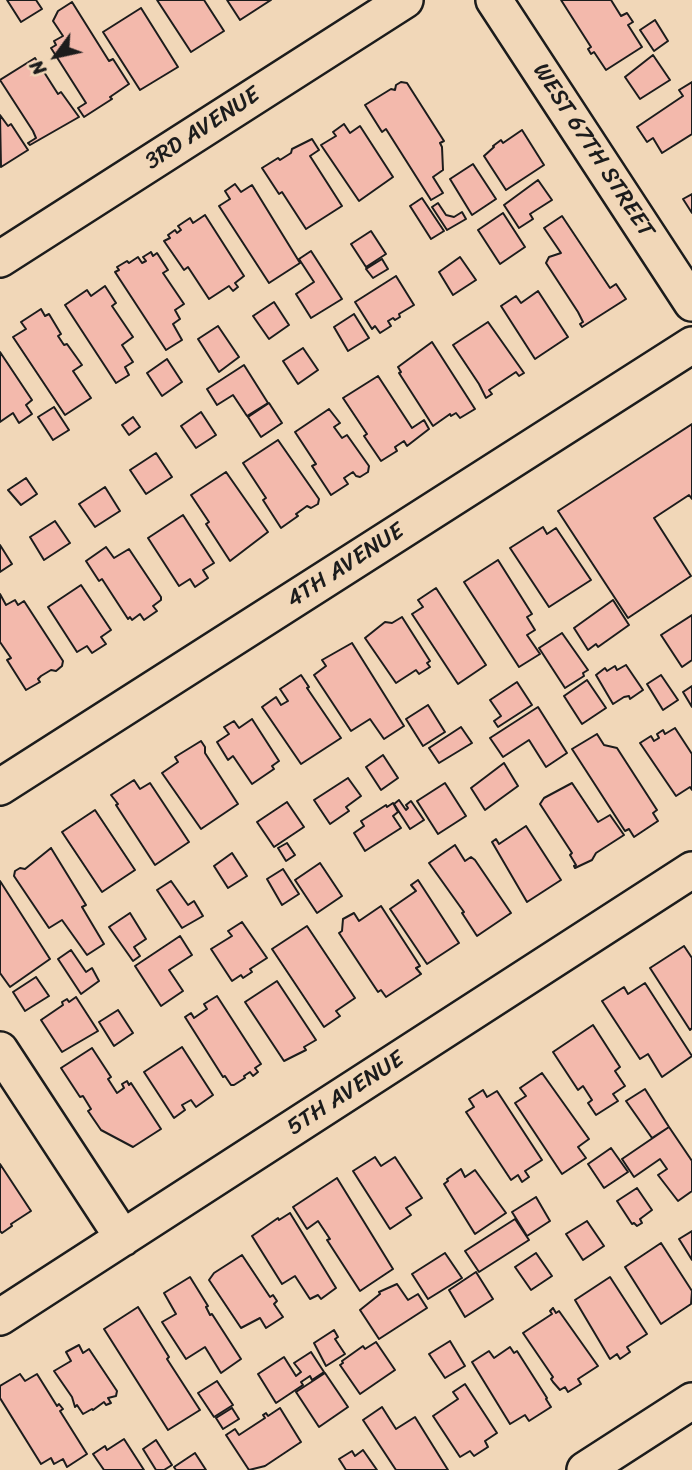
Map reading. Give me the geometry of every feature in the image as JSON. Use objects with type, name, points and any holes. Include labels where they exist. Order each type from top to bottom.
[{"type":"street","name":"3RD AVENUE","points":[[0,259],[405,0]]},
{"type":"street","name":"WEST 67TH STREET","points":[[494,0],[692,303]]},
{"type":"street","name":"4TH AVENUE","points":[[0,787],[692,345]]},
{"type":"street","name":"5TH AVENUE","points":[[0,1317],[692,870]]},
{"type":"street","points":[[0,1050],[123,1238]]},
{"type":"street","points":[[585,1470],[692,1401]]},
{"type":"building","points":[[7,0],[36,0],[42,9],[21,22]]},
{"type":"building","points":[[157,0],[204,0],[224,31],[191,52]]},
{"type":"building","points":[[227,0],[271,0],[240,20]]},
{"type":"building","points":[[561,0],[611,0],[621,16],[627,13],[633,22],[628,25],[642,47],[606,70],[594,52],[591,54],[588,49],[591,47]]},
{"type":"building","points":[[72,2],[109,61],[113,59],[129,84],[84,117],[78,108],[86,103],[51,48],[56,45],[54,41],[63,36],[53,21],[58,11]]},
{"type":"building","points":[[141,8],[178,67],[140,90],[103,32]]},
{"type":"building","points":[[655,20],[668,41],[654,51],[640,30]]},
{"type":"building","points":[[653,55],[670,80],[640,99],[625,77]]},
{"type":"building","points":[[35,58],[58,94],[61,92],[79,117],[30,145],[28,143],[36,138],[33,131],[0,80]]},
{"type":"building","points":[[692,82],[692,134],[662,153],[653,138],[647,142],[637,127],[683,96],[679,90]]},
{"type":"building","points":[[407,83],[444,141],[440,143],[443,170],[433,177],[443,193],[431,200],[386,129],[382,132],[365,105],[391,89],[395,90],[396,85]]},
{"type":"building","points":[[0,115],[8,126],[11,124],[28,150],[1,167]]},
{"type":"building","points":[[344,124],[350,133],[360,126],[393,177],[359,201],[321,145],[336,136],[333,132]]},
{"type":"building","points":[[522,130],[544,165],[506,190],[484,156],[501,140],[503,143]]},
{"type":"building","points":[[312,139],[319,150],[310,156],[342,206],[306,229],[282,192],[279,194],[262,168],[278,158],[280,160],[291,153],[292,149]]},
{"type":"building","points":[[473,164],[496,199],[472,215],[450,179]]},
{"type":"building","points":[[538,180],[552,200],[530,214],[533,219],[519,228],[504,205]]},
{"type":"building","points":[[235,184],[241,192],[252,185],[300,263],[269,283],[219,206],[230,199],[225,191]]},
{"type":"building","points":[[692,194],[692,213],[683,199]]},
{"type":"building","points":[[422,198],[444,231],[431,239],[410,206]]},
{"type":"building","points":[[438,203],[446,215],[454,217],[462,212],[466,219],[447,230],[432,207]]},
{"type":"building","points":[[503,213],[525,247],[500,264],[478,230]]},
{"type":"building","points":[[205,215],[244,276],[235,283],[238,287],[233,291],[229,286],[209,299],[188,267],[184,270],[164,241],[170,238],[168,235],[175,230],[177,233],[181,230],[178,226],[190,218],[193,223]]},
{"type":"building","points":[[562,216],[610,288],[616,284],[626,299],[582,327],[580,324],[583,322],[578,312],[546,263],[549,257],[561,253],[544,228]]},
{"type":"building","points":[[371,231],[386,254],[366,267],[351,244]]},
{"type":"building","points":[[311,251],[342,299],[311,318],[296,294],[314,282],[299,259]]},
{"type":"building","points":[[151,252],[153,256],[157,253],[168,270],[163,273],[184,304],[175,310],[180,319],[173,324],[182,340],[166,350],[115,272],[119,270],[117,267],[138,257],[142,263],[146,261],[143,257]]},
{"type":"building","points":[[460,257],[476,280],[453,295],[439,272]]},
{"type":"building","points":[[382,259],[388,269],[373,278],[366,269]]},
{"type":"building","points":[[396,276],[414,305],[399,314],[400,317],[388,321],[391,326],[380,333],[375,326],[372,329],[355,302]]},
{"type":"building","points":[[105,286],[116,303],[112,306],[133,337],[122,345],[133,362],[125,367],[129,375],[116,383],[65,305],[87,290],[91,296]]},
{"type":"building","points":[[538,291],[568,337],[535,359],[501,306],[516,296],[521,303]]},
{"type":"building","points":[[274,302],[289,325],[269,339],[253,316]]},
{"type":"building","points":[[41,309],[45,316],[49,314],[61,334],[58,336],[82,365],[73,371],[91,398],[65,415],[13,337],[26,329],[21,322]]},
{"type":"building","points":[[354,314],[369,338],[348,351],[334,327]]},
{"type":"building","points":[[488,322],[524,373],[519,376],[516,372],[489,390],[492,394],[486,398],[453,345]]},
{"type":"building","points":[[218,326],[239,357],[219,372],[198,339]]},
{"type":"building","points":[[432,342],[475,409],[460,418],[456,413],[451,416],[450,414],[433,426],[399,373],[401,372],[398,367]]},
{"type":"building","points":[[303,348],[318,370],[298,384],[283,361]]},
{"type":"building","points":[[0,352],[32,400],[26,405],[32,414],[19,423],[13,413],[0,422]]},
{"type":"building","points":[[167,359],[182,382],[162,396],[147,373]]},
{"type":"building","points":[[244,365],[268,403],[247,416],[233,395],[217,405],[207,389]]},
{"type":"building","points":[[378,376],[412,428],[424,420],[429,429],[407,446],[404,441],[395,447],[397,451],[381,461],[343,398]]},
{"type":"building","points":[[269,403],[282,423],[261,437],[248,417]]},
{"type":"building","points":[[54,407],[69,430],[53,440],[38,417]]},
{"type":"building","points":[[329,409],[340,423],[334,427],[342,438],[347,435],[369,466],[368,472],[360,477],[353,472],[344,478],[348,484],[331,495],[312,466],[316,464],[295,432]]},
{"type":"building","points":[[201,412],[216,435],[196,448],[181,426]]},
{"type":"building","points":[[133,417],[140,427],[129,435],[122,425]]},
{"type":"building","points":[[692,424],[692,499],[689,495],[654,518],[691,576],[628,618],[558,511]]},
{"type":"building","points":[[278,440],[319,499],[318,504],[311,508],[307,506],[281,528],[263,500],[266,498],[243,463]]},
{"type":"building","points":[[156,453],[172,477],[146,494],[130,470]]},
{"type":"building","points":[[226,472],[268,532],[230,561],[191,495]]},
{"type":"building","points":[[26,478],[37,494],[21,505],[8,490]]},
{"type":"building","points":[[105,487],[120,511],[95,527],[79,504]]},
{"type":"building","points":[[183,515],[214,563],[203,570],[208,578],[195,587],[190,579],[179,586],[148,538]]},
{"type":"building","points":[[55,521],[70,543],[44,560],[30,537]]},
{"type":"building","points":[[543,527],[547,534],[556,528],[591,580],[549,607],[510,548]]},
{"type":"building","points":[[0,545],[12,564],[0,572]]},
{"type":"building","points":[[106,547],[114,558],[129,549],[161,597],[153,606],[157,611],[144,620],[140,614],[132,620],[130,617],[128,619],[102,579],[99,581],[86,561]]},
{"type":"building","points":[[498,560],[532,614],[527,617],[535,630],[527,635],[540,654],[519,667],[464,582]]},
{"type":"building","points":[[81,585],[111,630],[101,637],[106,644],[92,653],[87,646],[77,652],[48,607]]},
{"type":"building","points":[[436,588],[486,665],[458,684],[412,614],[423,607],[418,600]]},
{"type":"building","points":[[0,594],[6,605],[15,600],[18,605],[24,601],[63,661],[56,671],[51,670],[41,676],[38,679],[40,682],[26,690],[7,660],[11,658],[0,642]]},
{"type":"building","points":[[613,600],[629,625],[598,647],[596,644],[588,650],[574,628]]},
{"type":"building","points":[[692,615],[692,660],[682,667],[661,635]]},
{"type":"building","points":[[402,617],[430,661],[427,663],[430,667],[419,674],[416,670],[396,683],[365,638],[385,622],[392,623]]},
{"type":"building","points":[[562,633],[588,670],[583,673],[584,676],[565,688],[539,648]]},
{"type":"building","points":[[352,643],[404,726],[384,739],[370,719],[351,731],[314,675],[326,666],[322,660]]},
{"type":"building","points":[[626,665],[643,690],[630,699],[629,696],[624,697],[613,704],[596,675],[605,668],[607,671],[615,666],[617,670]]},
{"type":"building","points":[[301,675],[341,738],[301,764],[262,707],[276,697],[281,705],[288,701],[280,689]]},
{"type":"building","points":[[661,675],[678,700],[663,710],[647,684]]},
{"type":"building","points":[[587,680],[606,708],[582,724],[564,696]]},
{"type":"building","points":[[517,682],[532,705],[498,727],[494,721],[501,716],[490,700]]},
{"type":"building","points":[[692,686],[692,707],[683,692]]},
{"type":"building","points":[[428,705],[445,732],[423,746],[406,719]]},
{"type":"building","points":[[538,707],[567,753],[546,767],[529,740],[503,757],[490,738]]},
{"type":"building","points":[[252,719],[279,761],[272,766],[274,769],[252,784],[233,756],[228,760],[217,742],[229,734],[224,727],[234,721],[239,728]]},
{"type":"building","points":[[461,727],[472,743],[439,763],[429,748]]},
{"type":"building","points":[[675,728],[692,754],[692,790],[690,787],[676,796],[640,743],[651,736],[654,741],[659,738],[657,734],[663,730],[665,734]]},
{"type":"building","points":[[597,734],[604,745],[617,748],[657,810],[653,813],[658,821],[634,837],[629,829],[625,831],[572,749]]},
{"type":"building","points":[[201,741],[205,753],[238,804],[201,829],[162,773],[178,762],[175,757]]},
{"type":"building","points":[[383,755],[398,778],[381,790],[366,767]]},
{"type":"building","points":[[504,763],[518,786],[485,810],[471,788]]},
{"type":"building","points":[[348,778],[361,796],[346,807],[349,811],[330,824],[314,800]]},
{"type":"building","points":[[134,780],[140,789],[150,783],[189,842],[155,865],[111,795]]},
{"type":"building","points":[[445,783],[466,816],[438,834],[417,801]]},
{"type":"building","points":[[572,783],[598,822],[610,815],[624,835],[596,853],[592,860],[575,868],[570,855],[572,853],[540,804],[544,798]]},
{"type":"building","points":[[399,800],[406,810],[406,805],[411,801],[424,820],[410,829],[394,804]]},
{"type":"building","points":[[287,802],[304,827],[274,847],[257,822]]},
{"type":"building","points":[[393,803],[398,812],[393,816],[401,828],[365,851],[354,833],[364,826],[361,821]]},
{"type":"building","points":[[95,810],[135,870],[102,892],[62,832]]},
{"type":"building","points":[[526,826],[561,880],[527,902],[492,842],[496,839],[499,844]]},
{"type":"building","points":[[287,843],[295,855],[286,861],[278,848]]},
{"type":"building","points":[[455,845],[465,861],[471,857],[475,860],[511,913],[477,936],[462,913],[464,912],[429,863]]},
{"type":"building","points":[[51,848],[86,905],[82,907],[104,944],[87,955],[62,920],[49,928],[14,876],[15,871],[25,869]]},
{"type":"building","points":[[232,853],[247,876],[228,888],[214,866]]},
{"type":"building","points":[[320,863],[342,896],[317,913],[295,880]]},
{"type":"building","points":[[283,869],[299,894],[282,905],[267,879]]},
{"type":"building","points":[[418,880],[459,943],[427,964],[390,909],[416,891],[411,885]]},
{"type":"building","points":[[0,881],[50,959],[10,987],[0,973]]},
{"type":"building","points":[[171,881],[188,905],[194,901],[203,916],[182,928],[157,890]]},
{"type":"building","points":[[381,906],[420,966],[416,968],[421,974],[386,997],[381,990],[378,992],[339,933],[342,931],[343,919],[354,913],[359,921]]},
{"type":"building","points":[[130,913],[146,939],[134,947],[140,956],[133,961],[109,927]]},
{"type":"building","points":[[242,922],[267,958],[250,969],[252,972],[243,978],[241,975],[232,981],[211,949],[232,936],[228,931]]},
{"type":"building","points":[[307,926],[355,998],[336,1011],[340,1016],[324,1027],[272,949]]},
{"type":"building","points":[[180,936],[192,955],[169,970],[183,991],[161,1006],[135,966]]},
{"type":"building","points":[[684,946],[692,958],[690,1030],[650,968]]},
{"type":"building","points":[[71,950],[86,972],[92,968],[99,981],[81,994],[58,959]]},
{"type":"building","points":[[36,977],[49,996],[25,1011],[13,992]]},
{"type":"building","points":[[277,981],[316,1040],[304,1047],[306,1050],[284,1061],[245,1002]]},
{"type":"building","points":[[645,983],[692,1056],[662,1077],[648,1054],[640,1059],[602,1001],[624,987],[628,994]]},
{"type":"building","points":[[217,996],[261,1064],[255,1068],[258,1072],[253,1076],[250,1072],[234,1085],[223,1077],[185,1017],[191,1013],[194,1018],[207,1009],[204,1004]]},
{"type":"building","points":[[76,997],[98,1031],[62,1052],[41,1020],[63,1005],[62,1002],[67,999],[69,1002]]},
{"type":"building","points":[[118,1010],[133,1033],[114,1046],[99,1022]]},
{"type":"building","points":[[593,1025],[620,1067],[615,1071],[625,1086],[613,1094],[618,1101],[596,1115],[588,1103],[592,1100],[583,1086],[578,1090],[553,1052]]},
{"type":"building","points":[[182,1047],[213,1095],[196,1107],[191,1100],[182,1105],[185,1110],[174,1118],[144,1072]]},
{"type":"building","points":[[92,1048],[111,1077],[108,1079],[117,1093],[124,1088],[122,1084],[127,1081],[129,1085],[131,1083],[161,1129],[133,1147],[101,1130],[88,1111],[91,1109],[83,1096],[80,1097],[61,1068]]},
{"type":"building","points":[[542,1073],[589,1139],[578,1147],[586,1158],[562,1174],[515,1103],[526,1096],[520,1088]]},
{"type":"building","points":[[645,1089],[669,1127],[652,1138],[626,1101]]},
{"type":"building","points":[[483,1090],[487,1097],[497,1091],[542,1160],[525,1171],[529,1177],[522,1182],[518,1175],[511,1180],[466,1112],[474,1107],[469,1099]]},
{"type":"building","points":[[669,1127],[692,1161],[692,1191],[678,1201],[658,1175],[667,1169],[660,1159],[634,1177],[622,1159]]},
{"type":"building","points":[[611,1148],[628,1172],[604,1188],[588,1164]]},
{"type":"building","points":[[375,1157],[381,1166],[395,1157],[422,1198],[406,1208],[411,1215],[390,1229],[353,1171]]},
{"type":"building","points":[[0,1164],[31,1211],[2,1233],[0,1231]]},
{"type":"building","points":[[461,1169],[465,1177],[475,1170],[506,1213],[475,1234],[444,1184]]},
{"type":"building","points":[[337,1178],[393,1269],[360,1291],[318,1221],[307,1229],[293,1207]]},
{"type":"building","points":[[637,1188],[652,1210],[640,1219],[642,1223],[637,1226],[632,1224],[617,1201]]},
{"type":"building","points":[[536,1197],[550,1221],[527,1236],[512,1212]]},
{"type":"building","points":[[290,1213],[336,1288],[321,1299],[318,1295],[310,1299],[295,1276],[282,1284],[252,1236]]},
{"type":"building","points":[[515,1219],[529,1240],[479,1272],[465,1251]]},
{"type":"building","points":[[587,1221],[604,1246],[583,1260],[566,1234]]},
{"type":"building","points":[[692,1231],[692,1260],[679,1239]]},
{"type":"building","points":[[661,1243],[692,1291],[691,1304],[661,1324],[625,1267]]},
{"type":"building","points":[[445,1253],[462,1278],[428,1299],[412,1274]]},
{"type":"building","points":[[536,1253],[552,1276],[531,1290],[515,1267]]},
{"type":"building","points":[[242,1255],[270,1297],[273,1295],[277,1301],[274,1304],[283,1317],[266,1328],[260,1318],[241,1328],[209,1280],[214,1273]]},
{"type":"building","points":[[476,1272],[493,1299],[465,1317],[449,1290]]},
{"type":"building","points":[[190,1277],[208,1306],[206,1307],[210,1315],[212,1314],[241,1359],[221,1373],[205,1347],[186,1359],[162,1322],[176,1314],[164,1293]]},
{"type":"building","points":[[610,1277],[647,1334],[627,1347],[630,1352],[620,1359],[617,1354],[610,1359],[575,1300]]},
{"type":"building","points":[[397,1284],[408,1300],[418,1294],[427,1308],[379,1339],[360,1310],[380,1294],[379,1292]]},
{"type":"building","points":[[138,1307],[200,1410],[168,1430],[104,1329]]},
{"type":"building","points":[[553,1308],[556,1313],[559,1311],[598,1366],[578,1379],[581,1384],[568,1392],[565,1387],[560,1390],[553,1382],[553,1377],[523,1333],[552,1314],[550,1311]]},
{"type":"building","points":[[334,1330],[338,1337],[335,1339],[345,1354],[326,1366],[314,1343]]},
{"type":"building","points":[[450,1341],[465,1366],[445,1378],[429,1354]]},
{"type":"building","points":[[376,1342],[395,1370],[360,1394],[340,1365],[363,1346],[365,1349]]},
{"type":"building","points":[[79,1345],[83,1353],[89,1349],[117,1391],[116,1396],[108,1398],[111,1403],[106,1405],[104,1402],[83,1414],[77,1405],[75,1407],[72,1397],[54,1371],[71,1361],[66,1352]]},
{"type":"building","points":[[510,1347],[514,1353],[517,1351],[551,1407],[529,1421],[525,1415],[510,1424],[472,1362],[489,1351],[494,1358]]},
{"type":"building","points":[[311,1352],[324,1372],[312,1380],[310,1376],[301,1382],[303,1385],[276,1403],[258,1374],[284,1357],[296,1376],[301,1372],[294,1363]]},
{"type":"building","points":[[325,1373],[348,1407],[319,1427],[296,1392]]},
{"type":"building","points":[[20,1374],[25,1381],[37,1374],[57,1406],[59,1404],[63,1409],[60,1411],[87,1454],[67,1467],[63,1459],[54,1464],[51,1458],[41,1464],[0,1398],[0,1386]]},
{"type":"building","points":[[217,1381],[233,1405],[214,1417],[198,1393]]},
{"type":"building","points":[[465,1384],[497,1433],[485,1441],[488,1447],[474,1456],[470,1451],[460,1457],[433,1416],[458,1399],[453,1392]]},
{"type":"building","points":[[382,1407],[396,1429],[415,1417],[448,1470],[396,1470],[363,1420]]},
{"type":"building","points":[[232,1408],[239,1419],[223,1429],[216,1418]]},
{"type":"building","points":[[280,1408],[301,1442],[265,1466],[249,1470],[226,1435],[235,1429],[239,1435],[265,1418],[263,1415],[266,1413],[268,1416]]},
{"type":"building","points":[[124,1439],[144,1470],[104,1470],[93,1454],[105,1446],[107,1450]]},
{"type":"building","points":[[156,1440],[172,1465],[164,1470],[156,1470],[143,1449]]},
{"type":"building","points":[[363,1450],[377,1470],[346,1470],[339,1459],[352,1451],[355,1456]]},
{"type":"building","points":[[195,1453],[206,1470],[176,1470],[174,1467]]}]
